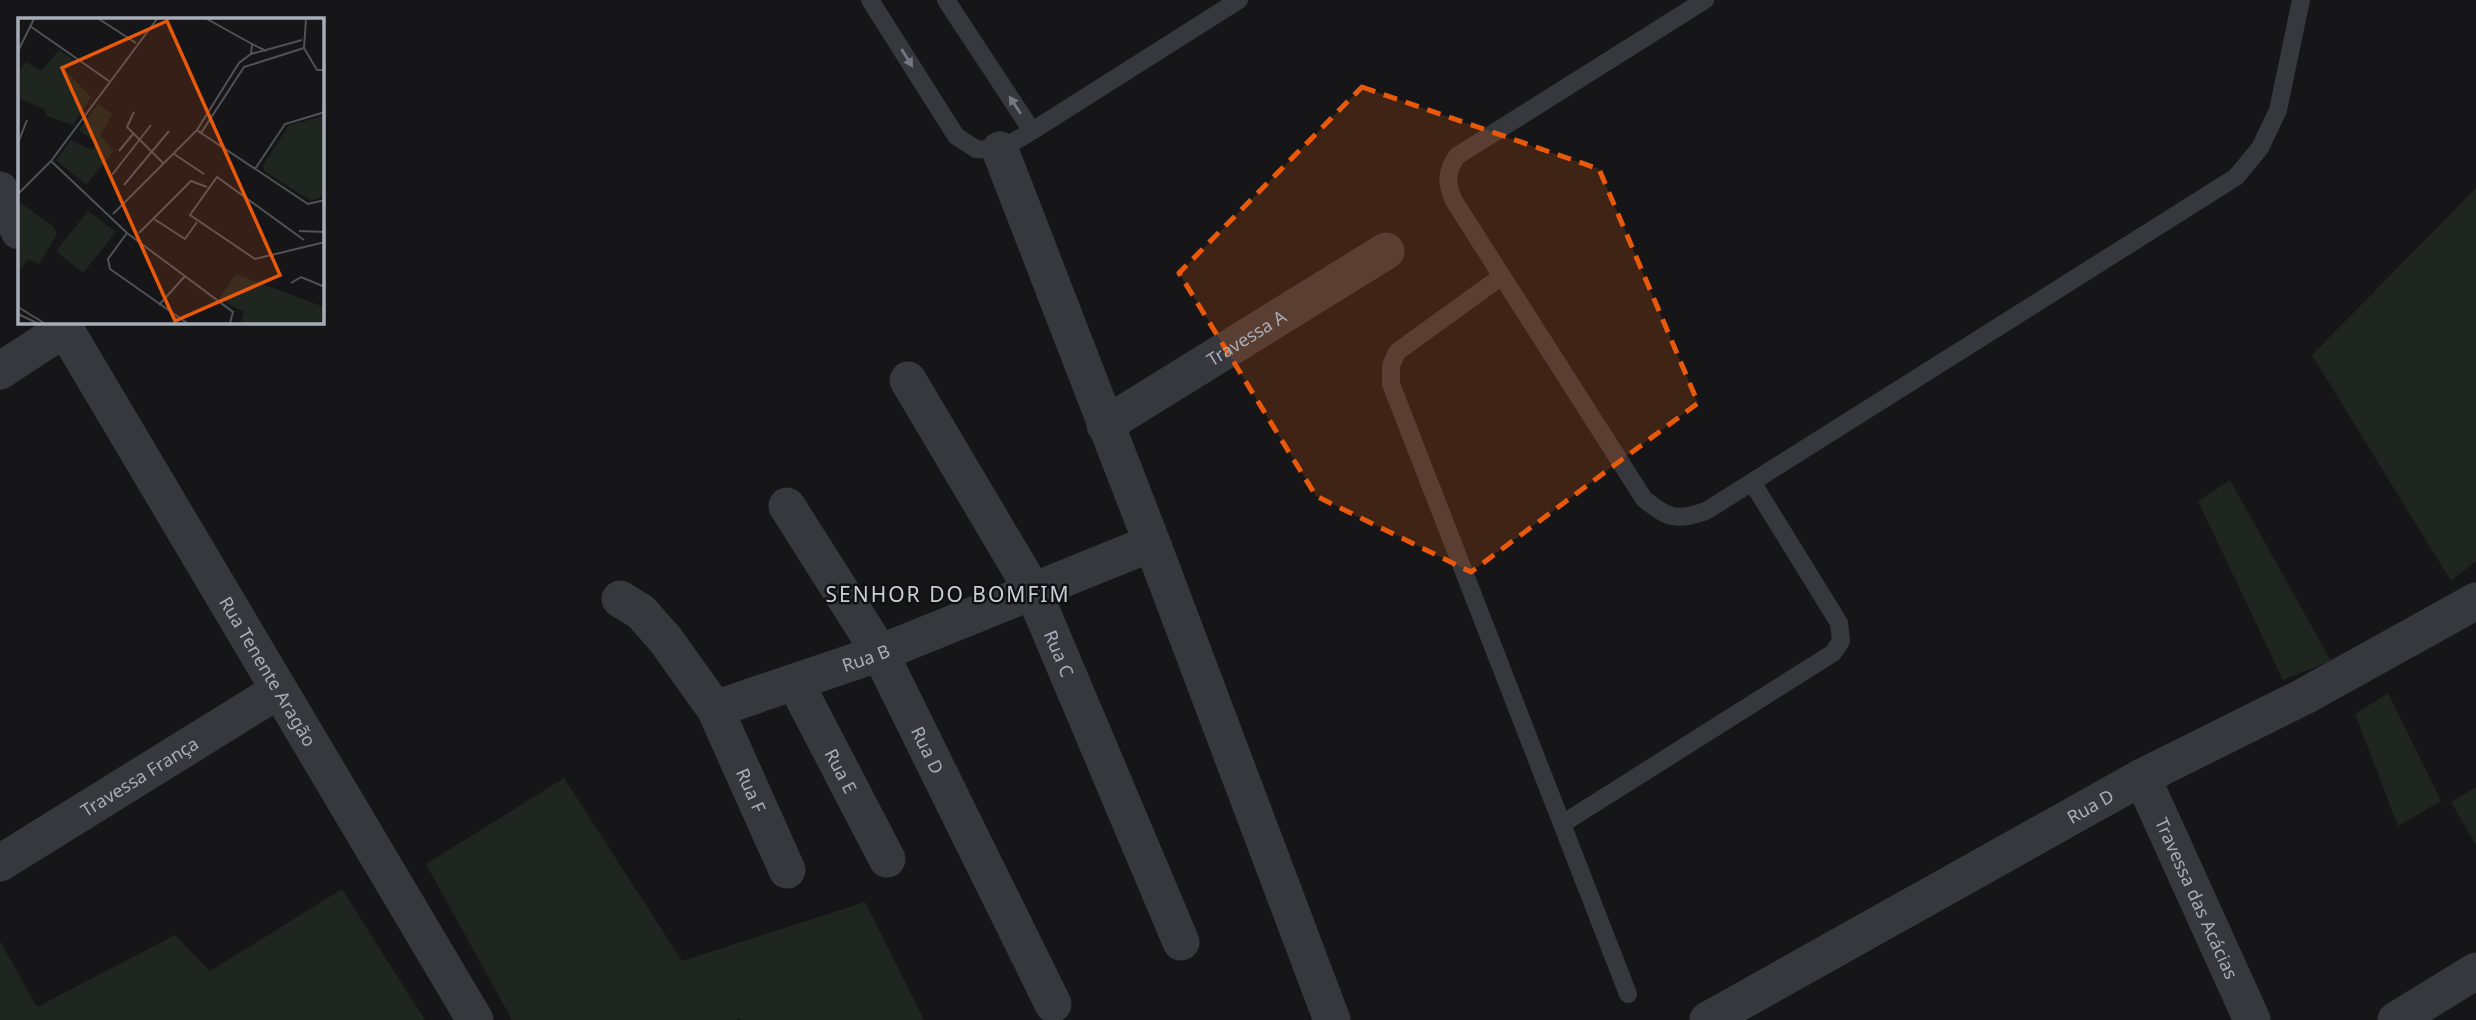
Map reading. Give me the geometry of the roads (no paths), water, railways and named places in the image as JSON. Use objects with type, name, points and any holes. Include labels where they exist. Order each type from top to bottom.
[{"type":"street","points":[[1000,150],[1332,1020]]},
{"type":"street","points":[[0,190],[18,229]]},
{"type":"street","name":"Travessa A","points":[[1105,425],[1386,251]]},
{"type":"street","points":[[0,371],[63,325]]},
{"type":"street","name":"Rua Tenente Aragão","points":[[63,325],[475,1020]]},
{"type":"street","name":"Rua C","points":[[908,380],[1033,592],[1181,942]]},
{"type":"street","name":"Rua D","points":[[787,506],[880,653],[1053,1004]]},
{"type":"street","name":"Rua B","points":[[715,709],[880,653],[1152,543]]},
{"type":"street","points":[[620,600],[641,612],[665,639],[715,709]]},
{"type":"street","name":"Rua D","points":[[1708,1020],[2142,777],[2303,697],[2476,601]]},
{"type":"street","name":"Rua E","points":[[795,682],[887,859]]},
{"type":"street","name":"Travessa França","points":[[0,863],[279,690]]},
{"type":"street","name":"Rua F","points":[[715,709],[788,870]]},
{"type":"street","name":"Travessa das Acácias","points":[[2142,777],[2252,1020]]},
{"type":"street","points":[[2396,1020],[2476,971]]},
{"type":"lane","points":[[870,0],[956,136],[976,149],[1000,150],[1239,0]]},
{"type":"lane","points":[[946,0],[1032,131]]},
{"type":"lane","points":[[1705,0],[1457,156],[1448,169],[1447,186],[1644,499],[1662,514],[1685,518],[1706,511],[2235,177],[2260,148],[2278,110],[2301,0]]},
{"type":"lane","points":[[1502,276],[1397,352],[1391,366],[1391,384],[1628,994]]},
{"type":"lane","points":[[1562,824],[1833,653],[1841,641],[1839,623],[1752,482]]},
{"type":"district","name":"SENHOR DO BOMFIM","points":[[948,594]]}]
